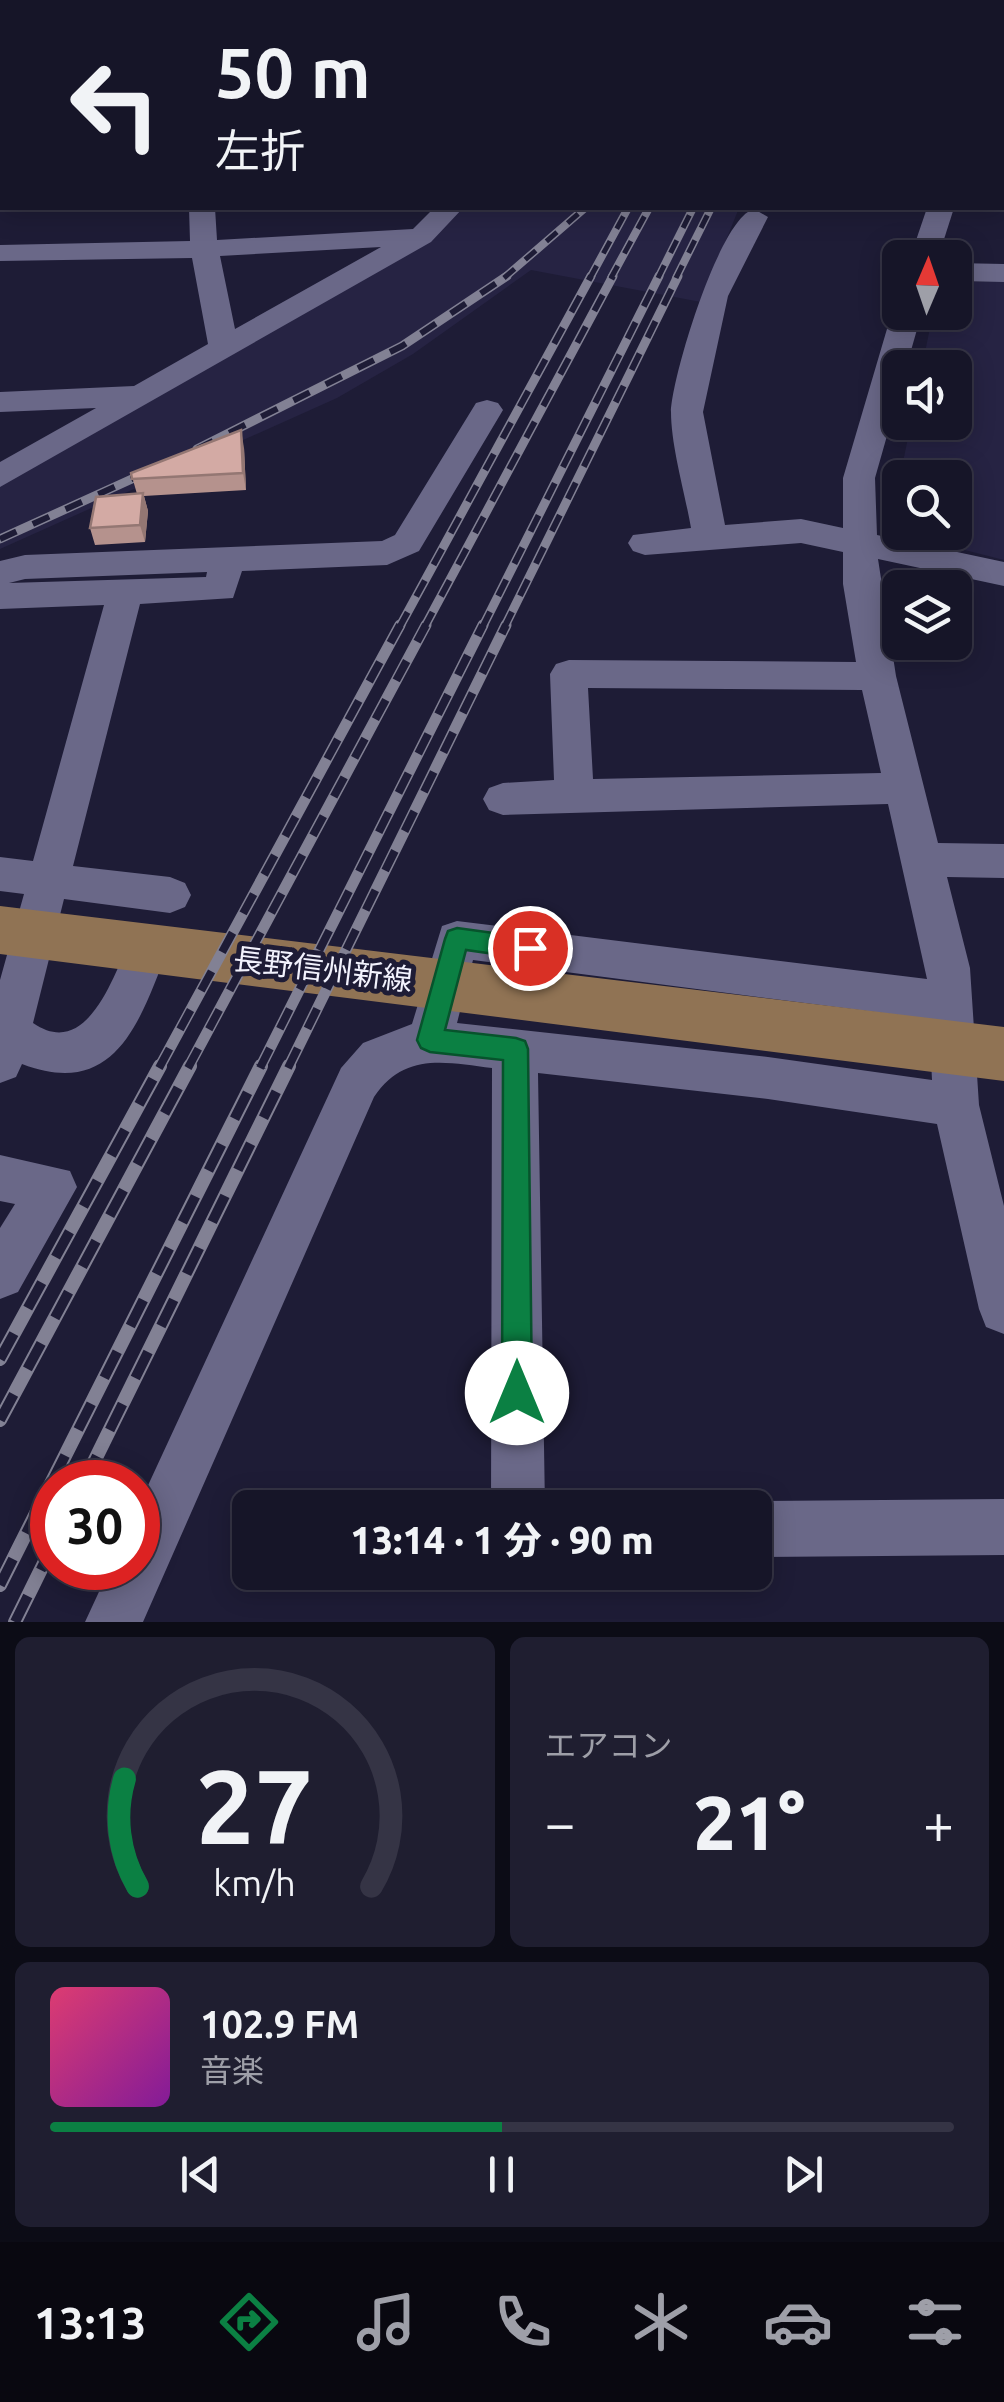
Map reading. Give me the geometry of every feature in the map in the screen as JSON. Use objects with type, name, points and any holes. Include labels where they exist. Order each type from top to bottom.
[{"type":"main road","name":"長野信州新線","points":[[0,930],[648,1010],[970,1034]]},
{"type":"street","points":[[202,210],[204,249],[224,347]]},
{"type":"street","points":[[0,476],[420,236],[446,210]]},
{"type":"street","points":[[930,240],[939,210]]},
{"type":"street","points":[[710,536],[687,412],[713,296],[754,217]]},
{"type":"street","points":[[0,253],[204,249],[420,236]]},
{"type":"street","points":[[972,273],[1004,274]]},
{"type":"street","points":[[902,330],[860,478],[861,584],[903,788],[948,968],[970,1034],[956,1105],[1004,1309]]},
{"type":"street","points":[[0,402],[141,396]]},
{"type":"street","points":[[0,573],[25,566],[387,553],[408,543],[487,410]]},
{"type":"street","points":[[645,542],[802,532],[1004,574]]},
{"type":"street","points":[[0,596],[221,589],[227,559]]},
{"type":"street","points":[[125,592],[50,881],[3,1034],[36,1051],[74,1055],[90,1048],[118,1016],[147,949]]},
{"type":"street","points":[[574,794],[568,674],[877,676]]},
{"type":"street","points":[[502,799],[574,794],[903,788]]},
{"type":"street","points":[[922,860],[1004,861]]},
{"type":"street","points":[[0,874],[170,895]]},
{"type":"street","points":[[430,1040],[457,939],[970,1034]]},
{"type":"street","points":[[114,1622],[357,1083],[369,1063],[393,1048],[430,1040],[768,1078],[956,1105]]},
{"type":"street","points":[[516,1049],[518,1490]]},
{"type":"street","points":[[0,1178],[53,1187],[0,1274]]},
{"type":"street","points":[[772,1529],[1004,1527]]},
{"type":"shaded area","points":[[456,210],[738,210],[701,302],[531,270],[413,354],[337,398],[0,549],[0,483],[421,236]]},
{"type":"shaded area","points":[[972,282],[1004,282],[1004,560],[965,550],[972,550],[972,460],[903,460],[908,440],[972,440],[972,350],[925,350],[930,330],[972,330]]},
{"type":"building","points":[[241,430],[243,473],[132,479],[131,473]]},
{"type":"building","points":[[143,493],[140,525],[90,528],[96,497]]},
{"type":"railway","points":[[504,278],[583,210]]},
{"type":"railway","points":[[590,278],[627,210]]},
{"type":"railway","points":[[611,278],[648,210]]},
{"type":"railway","points":[[659,276],[692,210]]},
{"type":"railway","points":[[676,278],[710,210]]},
{"type":"railway","points":[[399,628],[591,276]]},
{"type":"railway","points":[[424,628],[613,276]]},
{"type":"railway","points":[[482,628],[659,276]]},
{"type":"railway","points":[[504,628],[678,276]]},
{"type":"railway","points":[[197,449],[402,346],[504,278]]},
{"type":"railway","points":[[0,539],[156,468]]},
{"type":"railway","points":[[159,1068],[400,625]]},
{"type":"railway","points":[[188,1068],[426,625]]},
{"type":"railway","points":[[260,1068],[483,625]]},
{"type":"railway","points":[[288,1068],[506,625]]},
{"type":"railway","points":[[0,1359],[160,1066]]},
{"type":"railway","points":[[0,1420],[190,1066]]},
{"type":"railway","points":[[0,1585],[261,1066]]},
{"type":"railway","points":[[95,1460],[289,1066]]},
{"type":"railway","points":[[15,1622],[31,1590]]},
{"type":"route","points":[[517,1393],[516,1049],[430,1040],[457,939],[530,948]]}]
